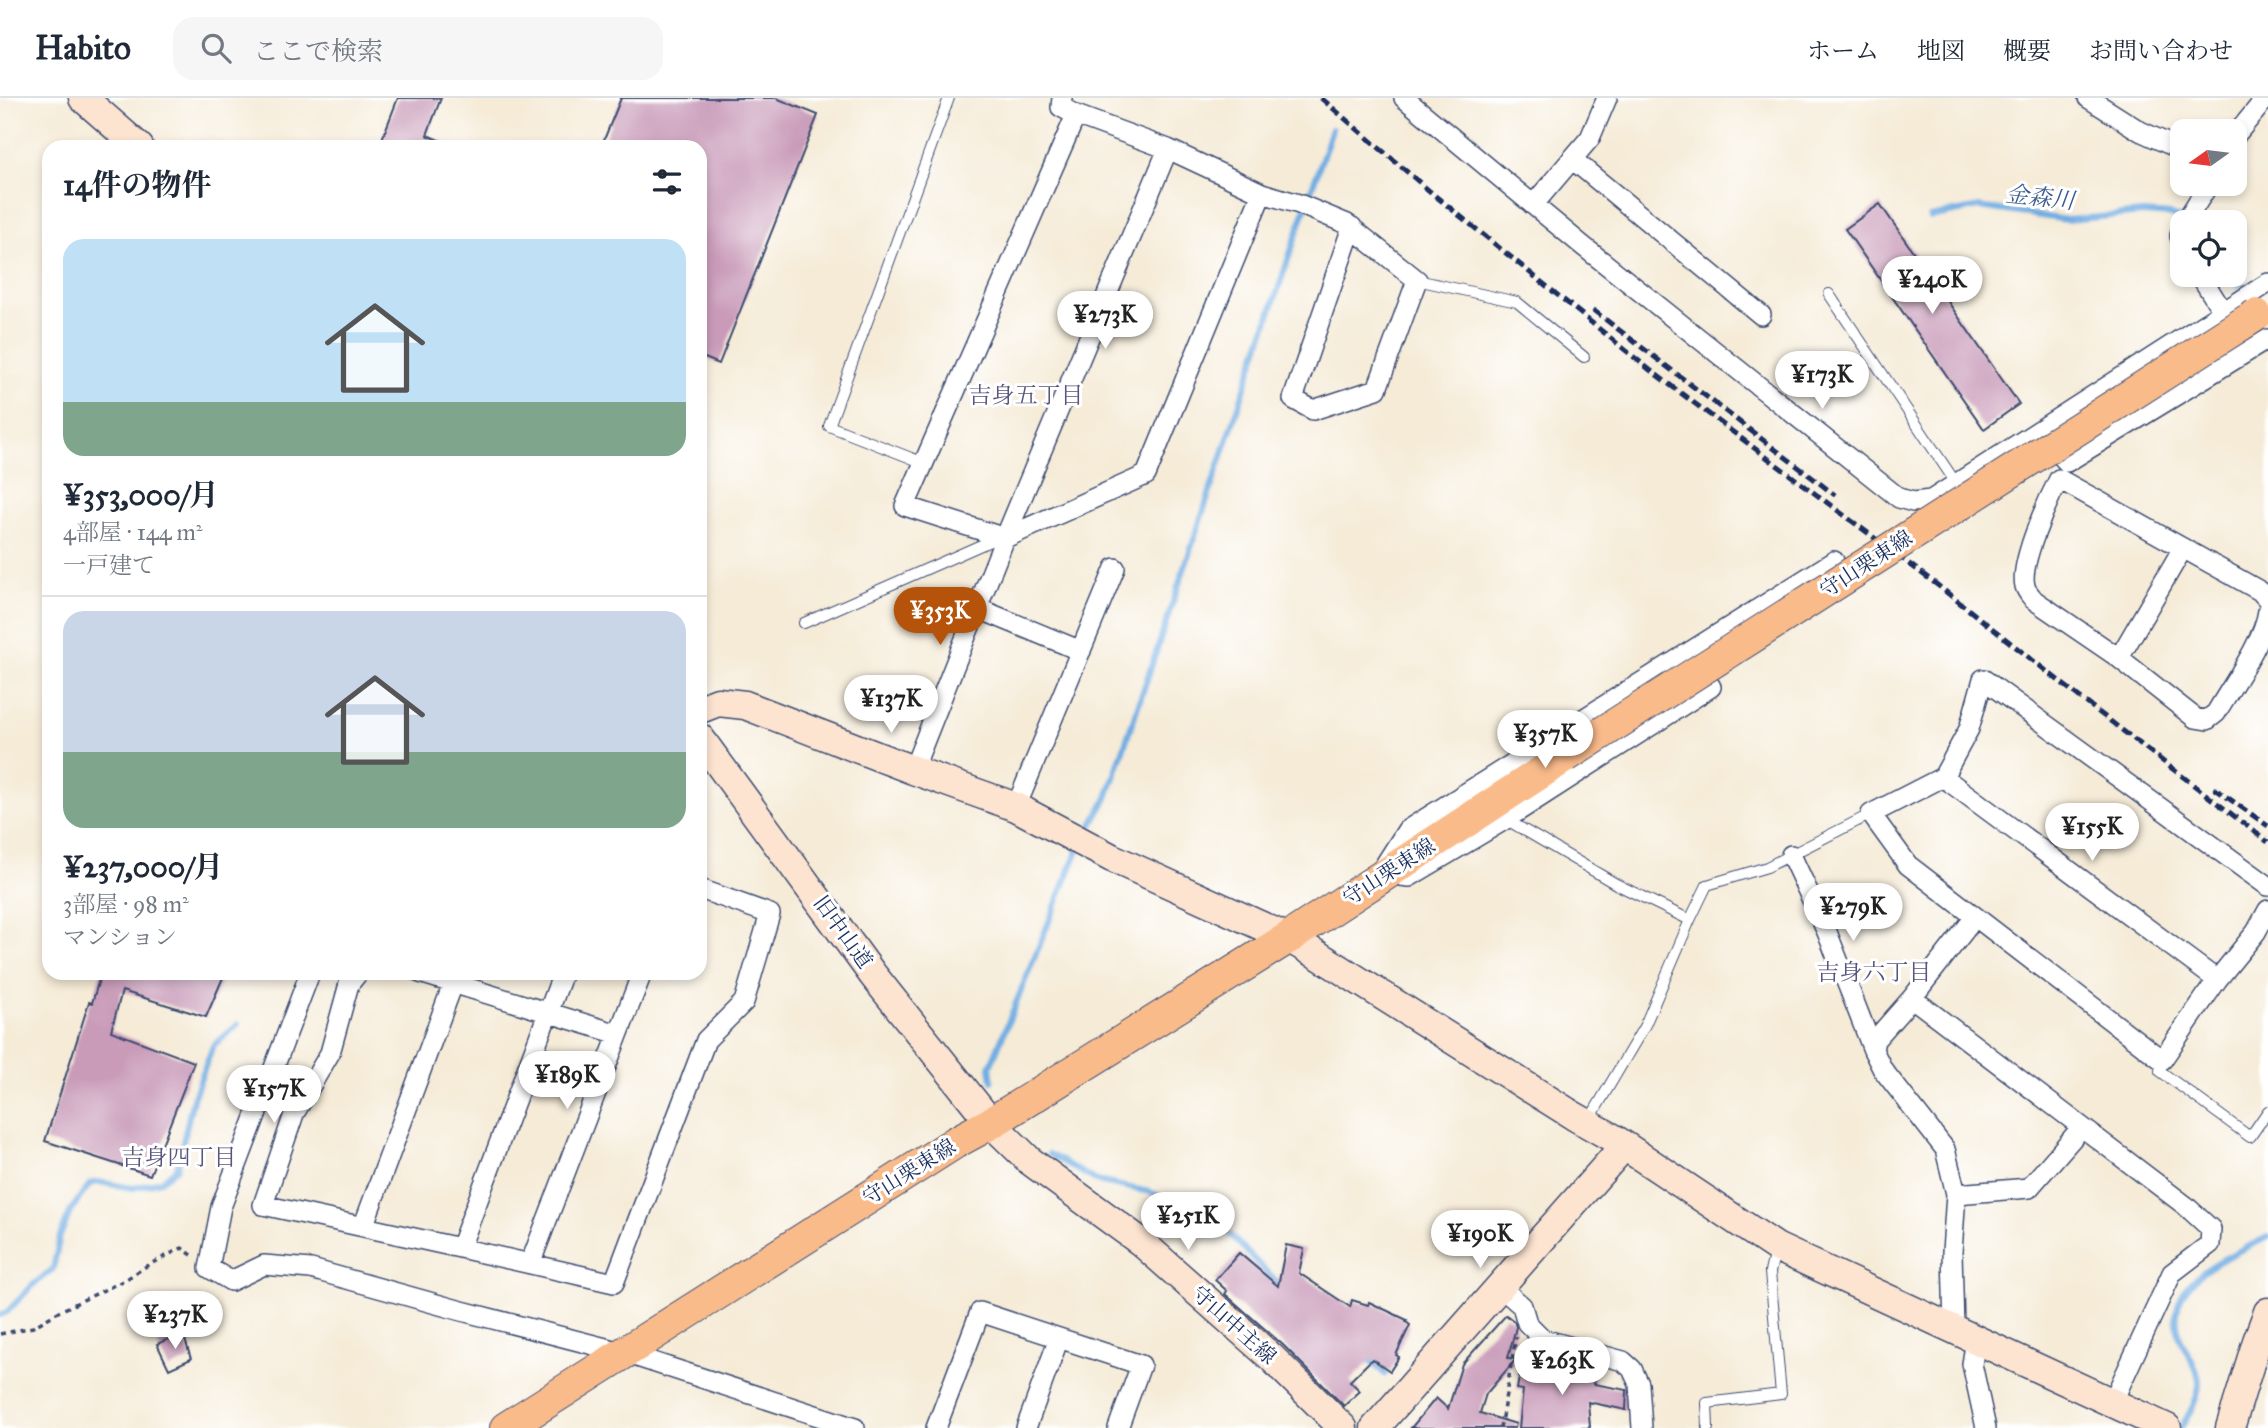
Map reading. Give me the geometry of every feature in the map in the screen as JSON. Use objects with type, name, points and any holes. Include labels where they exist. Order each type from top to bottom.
[{"type":"main road","name":"守山栗東線","points":[[506,1428],[956,1142],[991,1123],[1288,937],[1566,756],[2261,320]]},
{"type":"street","points":[[83,98],[131,140]]},
{"type":"street","points":[[1062,98],[1061,107],[1076,115],[1168,149],[1262,193],[1305,206],[1352,227],[1418,280],[1377,389],[1313,410],[1293,399],[1352,227]]},
{"type":"street","points":[[1404,98],[1533,205],[1899,498],[1913,502],[1931,500],[2224,312],[2261,320]]},
{"type":"street","points":[[2088,98],[2140,131],[2170,145]]},
{"type":"street","points":[[2247,121],[2266,98]]},
{"type":"street","points":[[1533,205],[1590,138],[1604,99]]},
{"type":"street","points":[[1076,115],[905,506],[1003,537],[1146,475],[1262,193]]},
{"type":"street","points":[[913,770],[1003,537],[1168,149]]},
{"type":"street","points":[[1572,159],[1761,315]]},
{"type":"street","points":[[2268,283],[2261,320],[2063,471],[2049,498],[2024,568],[2025,588],[2034,600],[2119,658],[2195,718],[2207,720],[2216,713],[2264,640],[2268,611]]},
{"type":"street","points":[[2208,287],[2224,312],[2261,320]]},
{"type":"street","points":[[2038,431],[2063,471],[2183,548],[2260,590],[2268,600]]},
{"type":"street","points":[[2119,658],[2183,548]]},
{"type":"street","points":[[1379,878],[1407,830],[1834,561]]},
{"type":"street","points":[[1016,807],[1115,568]]},
{"type":"street","points":[[977,608],[1081,651]]},
{"type":"street","points":[[1379,878],[1409,877],[1506,819],[1711,687],[1689,653]]},
{"type":"street","points":[[2268,886],[1983,679],[1969,729],[1943,777],[1871,814],[1908,865],[2162,1060],[2217,981],[2262,937],[2268,910]]},
{"type":"street","points":[[707,706],[718,702],[745,705],[1016,807],[1112,858],[1288,937],[1623,1146],[1776,1247],[2166,1427]]},
{"type":"street","name":"旧中山道","points":[[707,748],[873,975],[991,1123]]},
{"type":"street","points":[[1943,777],[2217,981]]},
{"type":"street","points":[[1791,855],[1827,932],[1882,1070],[1945,1149],[1956,1194],[1952,1252],[1965,1334],[1986,1428]]},
{"type":"street","points":[[352,980],[330,1053],[294,1114],[263,1205],[614,1283],[706,1040],[744,1002],[770,914],[707,892]]},
{"type":"street","points":[[1873,1050],[1875,1040],[1912,998],[1975,917]]},
{"type":"street","points":[[307,980],[221,1207],[209,1268],[231,1281],[264,1265],[311,1269],[625,1353],[855,1428]]},
{"type":"street","points":[[441,980],[618,1034]]},
{"type":"street","points":[[460,1248],[560,980]]},
{"type":"street","points":[[530,1264],[639,980]]},
{"type":"street","points":[[363,1227],[453,984]]},
{"type":"street","points":[[1912,998],[2186,1206],[2211,1229],[2210,1244],[2172,1273],[2112,1403]]},
{"type":"street","name":"守山中主線","points":[[991,1123],[1030,1161],[1151,1251],[1270,1357],[1343,1428]]},
{"type":"street","points":[[1956,1194],[2029,1188],[2082,1127]]},
{"type":"street","points":[[1375,1428],[1623,1146]]},
{"type":"street","points":[[1499,1286],[1522,1306],[1527,1323],[1543,1339],[1623,1361],[1632,1368],[1639,1384],[1642,1428]]},
{"type":"street","points":[[936,1428],[980,1312],[1141,1365],[1118,1428]]},
{"type":"street","points":[[2230,1428],[2268,1312]]},
{"type":"street","points":[[1026,1428],[1059,1338]]},
{"type":"lane","points":[[924,463],[829,426],[950,98]]},
{"type":"lane","points":[[1418,280],[1517,302],[1584,358]]},
{"type":"lane","points":[[1829,294],[1956,484]]},
{"type":"lane","points":[[804,623],[1003,537]]},
{"type":"lane","points":[[1587,1124],[1645,1025],[1707,886],[1768,867],[1871,814]]},
{"type":"lane","points":[[1506,819],[1616,884],[1690,920]]},
{"type":"lane","points":[[2162,1060],[2160,1072],[2250,1137],[2268,1111]]},
{"type":"lane","points":[[1708,1428],[1707,1403],[1782,1394],[1770,1272],[1776,1247]]},
{"type":"path","points":[[0,1334],[33,1327],[182,1248],[209,1268]]},
{"type":"path","points":[[1500,1428],[1518,1328],[1527,1323]]},
{"type":"building","points":[[398,98],[441,98],[427,135],[439,140],[382,140]]},
{"type":"building","points":[[621,98],[776,98],[818,115],[719,364],[707,359],[707,140],[604,140]]},
{"type":"building","points":[[1880,204],[2019,404],[1984,429],[1845,229]]},
{"type":"building","points":[[99,980],[222,980],[206,1017],[122,991],[111,1031],[194,1062],[150,1175],[45,1141],[89,1002],[92,1003]]},
{"type":"building","points":[[1286,1245],[1304,1249],[1299,1273],[1350,1307],[1352,1300],[1368,1305],[1369,1302],[1407,1320],[1410,1325],[1396,1355],[1399,1357],[1390,1371],[1372,1359],[1350,1381],[1360,1391],[1344,1406],[1283,1345],[1225,1294],[1227,1291],[1215,1280],[1239,1253],[1278,1286]]},
{"type":"building","points":[[1506,1315],[1514,1321],[1516,1327],[1508,1358],[1516,1359],[1486,1394],[1480,1413],[1516,1424],[1515,1428],[1411,1428],[1436,1398],[1448,1409],[1462,1364]]},
{"type":"building","points":[[183,1333],[191,1359],[169,1369],[157,1344]]},
{"type":"building","points":[[1522,1360],[1595,1376],[1594,1384],[1627,1390],[1626,1410],[1588,1402],[1590,1427],[1519,1428],[1523,1390],[1517,1389]]},
{"type":"waterway","points":[[1085,837],[1107,798],[1332,129]]},
{"type":"waterway","name":"金森川","points":[[1930,217],[1979,207],[2067,220],[2143,213],[2170,215]]},
{"type":"waterway","name":"金森川","points":[[2246,287],[2250,288]]},
{"type":"waterway","points":[[992,1081],[990,1067],[1078,850]]},
{"type":"waterway","points":[[0,1315],[7,1312],[53,1269],[60,1236],[71,1210],[90,1184],[98,1182],[133,1188],[161,1181],[177,1168],[193,1099],[213,1046],[238,1024]]},
{"type":"waterway","points":[[1049,1154],[1097,1181],[1150,1192],[1216,1220],[1283,1289]]},
{"type":"waterway","name":"金森川","points":[[2181,1428],[2199,1389],[2196,1370],[2179,1334],[2177,1315],[2181,1298],[2190,1284],[2203,1272],[2268,1237]]},
{"type":"waterway","points":[[1365,1356],[1385,1374]]},
{"type":"railway","points":[[1321,98],[1433,194],[1650,370],[1936,584],[2268,842]]},
{"type":"railway","points":[[1593,310],[1835,495]]},
{"type":"railway","points":[[2214,788],[2268,826]]},
{"type":"district","name":"吉身五丁目","points":[[1026,395]]},
{"type":"district","name":"吉身六丁目","points":[[1874,972]]},
{"type":"district","name":"吉身四丁目","points":[[179,1157]]}]
